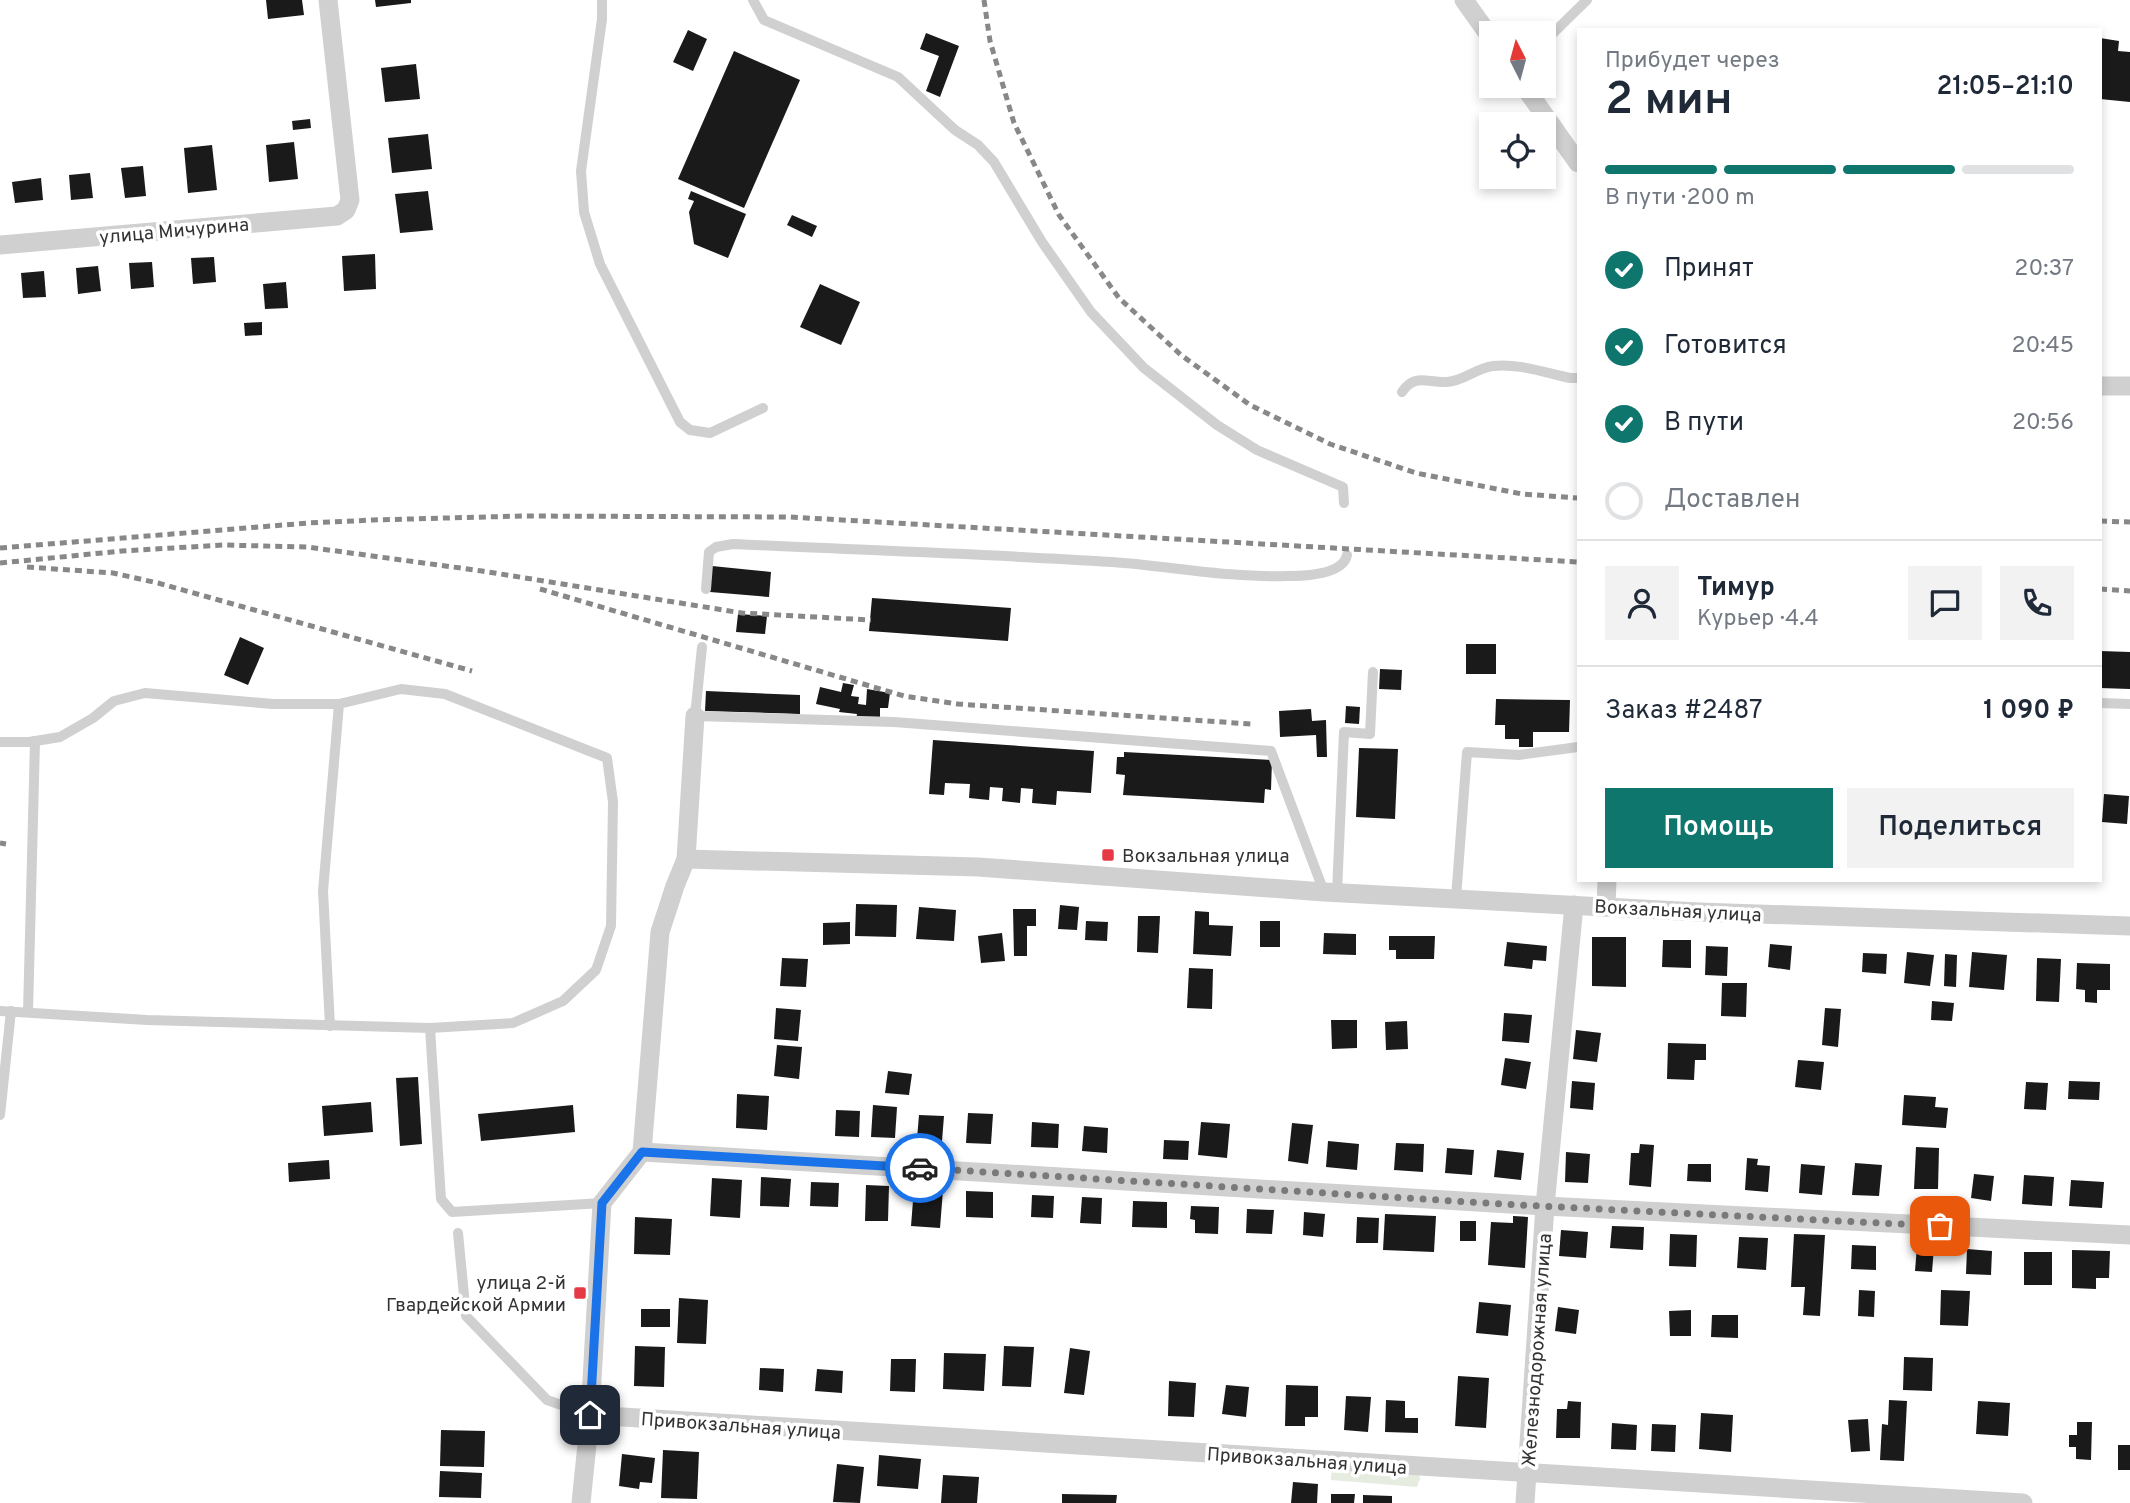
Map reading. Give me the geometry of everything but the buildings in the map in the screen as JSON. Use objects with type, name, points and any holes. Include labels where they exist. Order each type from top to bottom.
[{"type":"street","name":"улица Мичурина","points":[[0,245],[337,216],[346,210],[350,200],[328,0]]},
{"type":"street","points":[[1464,0],[1479,21]]},
{"type":"street","points":[[1532,98],[1577,162]]},
{"type":"street","points":[[2102,386],[2130,386]]},
{"type":"street","points":[[581,1503],[590,1415],[602,1203],[642,1152],[660,932],[685,859],[695,716]]},
{"type":"street","name":"Вокзальная улица","points":[[685,859],[978,867],[1330,892],[1699,912],[2130,926]]},
{"type":"street","points":[[1606,906],[1608,882]]},
{"type":"street","name":"Железнодорожная улица","points":[[1525,1503],[1545,1206],[1574,905]]},
{"type":"street","points":[[642,1152],[1545,1206],[2130,1235]]},
{"type":"street","name":"Привокзальная улица","points":[[590,1415],[2023,1503]]},
{"type":"lane","points":[[602,0],[602,19],[581,171],[584,212],[600,264],[680,422],[690,430],[710,433],[762,408]]},
{"type":"lane","points":[[753,0],[764,20],[898,77],[955,130],[978,145],[994,162],[1042,242],[1091,312],[1144,368],[1217,425],[1257,450],[1343,487],[1344,503]]},
{"type":"lane","points":[[1556,30],[1587,0]]},
{"type":"lane","points":[[1402,392],[1407,384],[1414,380],[1459,380],[1492,366],[1507,365],[1577,379]]},
{"type":"lane","points":[[706,589],[709,552],[716,547],[733,544],[1114,562],[1258,576],[1328,572],[1341,567],[1348,555]]},
{"type":"lane","points":[[702,647],[695,716],[894,722],[1271,751],[1330,892]]},
{"type":"lane","points":[[1330,892],[1344,732],[1370,734],[1373,672]]},
{"type":"lane","points":[[0,742],[60,737],[93,718],[114,701],[145,693],[273,704],[339,704],[401,689],[445,694],[607,758],[613,802],[611,926],[596,970],[563,1001],[513,1023],[430,1028],[147,1020],[6,1011],[0,1115]]},
{"type":"lane","points":[[2102,702],[2130,704]]},
{"type":"lane","points":[[330,1026],[323,891],[339,704]]},
{"type":"lane","points":[[28,1012],[35,741]]},
{"type":"lane","points":[[1456,898],[1467,752],[1519,755],[1577,747]]},
{"type":"lane","points":[[430,1028],[441,1199],[452,1212],[602,1203]]},
{"type":"lane","points":[[458,1233],[466,1316],[547,1400],[590,1415]]},
{"type":"shaded area","points":[[1332,1462],[1418,1469],[1420,1479],[1417,1487],[1331,1480]]},
{"type":"railway","points":[[984,0],[990,41],[1014,123],[1059,215],[1119,298],[1181,355],[1250,405],[1330,444],[1416,473],[1522,494],[1577,498]]},
{"type":"railway","points":[[0,548],[373,520],[522,516],[790,517],[1577,562]]},
{"type":"railway","points":[[2102,521],[2130,522]]},
{"type":"railway","points":[[0,563],[122,551],[223,545],[307,547],[482,571],[742,613],[871,620]]},
{"type":"railway","points":[[27,567],[113,573],[158,583],[472,671]]},
{"type":"railway","points":[[540,589],[904,696],[958,704],[1251,724]]},
{"type":"railway","points":[[2102,589],[2130,591]]},
{"type":"railway","points":[[0,843],[6,844]]},
{"type":"way so far","points":[[920,1168],[1519,1205],[1940,1226]]},
{"type":"place","name":"Вокзальная улица","points":[[1108,855]]},
{"type":"place","name":"улица 2-й Гвардейской Армии","points":[[580,1293]]},
{"type":"route","points":[[590,1415],[602,1203],[642,1152],[920,1168]]}]
